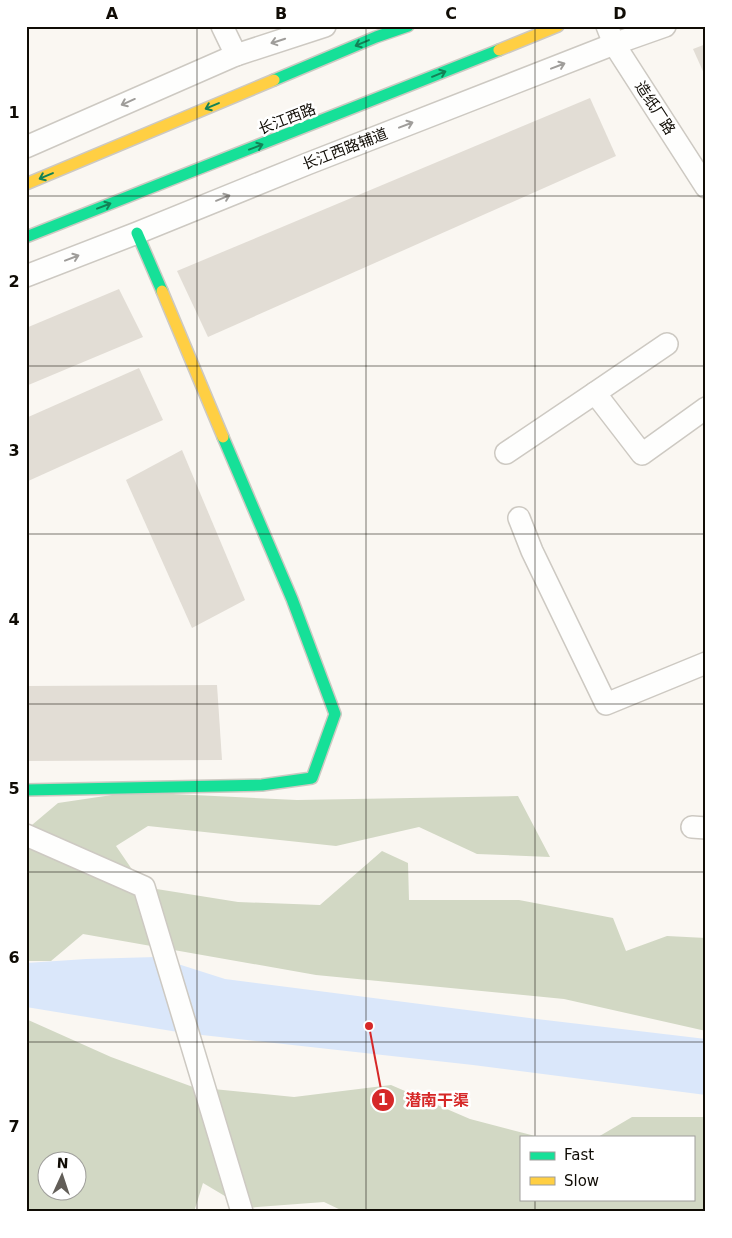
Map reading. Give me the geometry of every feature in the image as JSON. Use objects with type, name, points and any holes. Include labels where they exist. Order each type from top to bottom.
[{"type":"main road","points":[[26,184],[367,41],[408,26]]},
{"type":"main road","name":"长江西路","points":[[26,237],[558,26]]},
{"type":"main road","points":[[26,790],[262,785],[312,778],[335,714],[292,599],[137,233]]},
{"type":"street","points":[[222,26],[236,55]]},
{"type":"street","points":[[26,147],[236,55],[325,26]]},
{"type":"street","name":"长江西路辅道","points":[[26,276],[307,164],[610,35],[665,26]]},
{"type":"street","name":"造纸厂路","points":[[610,35],[706,187]]},
{"type":"street","points":[[506,453],[667,344]]},
{"type":"street","points":[[595,393],[642,454],[706,408]]},
{"type":"street","points":[[519,518],[532,551],[606,704],[706,663]]},
{"type":"street","points":[[26,835],[144,887],[242,1212]]},
{"type":"green space","points":[[132,792],[297,800],[518,796],[550,857],[477,854],[419,827],[336,846],[148,826],[116,846],[144,887],[238,902],[320,905],[382,851],[408,863],[409,900],[519,900],[613,918],[626,951],[667,936],[706,938],[706,1031],[564,999],[316,975],[83,934],[51,961],[26,961],[26,830],[58,803]]},
{"type":"green space","points":[[26,1019],[111,1057],[193,1087],[294,1097],[391,1085],[470,1119],[535,1136],[520,1136],[520,1200],[694,1200],[694,1136],[600,1136],[632,1117],[706,1117],[706,1212],[345,1212],[324,1202],[245,1208],[203,1183],[194,1212],[26,1212]]},
{"type":"water","points":[[156,957],[225,979],[706,1039],[706,1095],[473,1065],[184,1033],[26,1007],[26,963]]},
{"type":"building","points":[[706,44],[706,78],[693,49]]},
{"type":"building","points":[[590,98],[616,156],[208,337],[177,271]]},
{"type":"building","points":[[119,289],[143,337],[26,386],[26,328]]},
{"type":"building","points":[[139,368],[163,420],[26,482],[26,418]]},
{"type":"building","points":[[182,450],[245,600],[192,628],[126,480]]},
{"type":"building","points":[[217,685],[222,760],[26,761],[26,686]]},
{"type":"traffic: fast","points":[[274,80],[376,37],[408,26]]},
{"type":"traffic: fast","points":[[26,237],[499,50]]},
{"type":"traffic: fast","points":[[137,233],[162,291]]},
{"type":"traffic: fast","points":[[26,790],[262,785],[312,778],[335,714],[292,599],[223,437]]},
{"type":"traffic: slow","points":[[499,50],[558,26]]},
{"type":"traffic: slow","points":[[26,184],[274,80]]},
{"type":"traffic: slow","points":[[162,291],[223,437]]},
{"type":"place","name":"潜南干渠","points":[[369,1026]]}]
